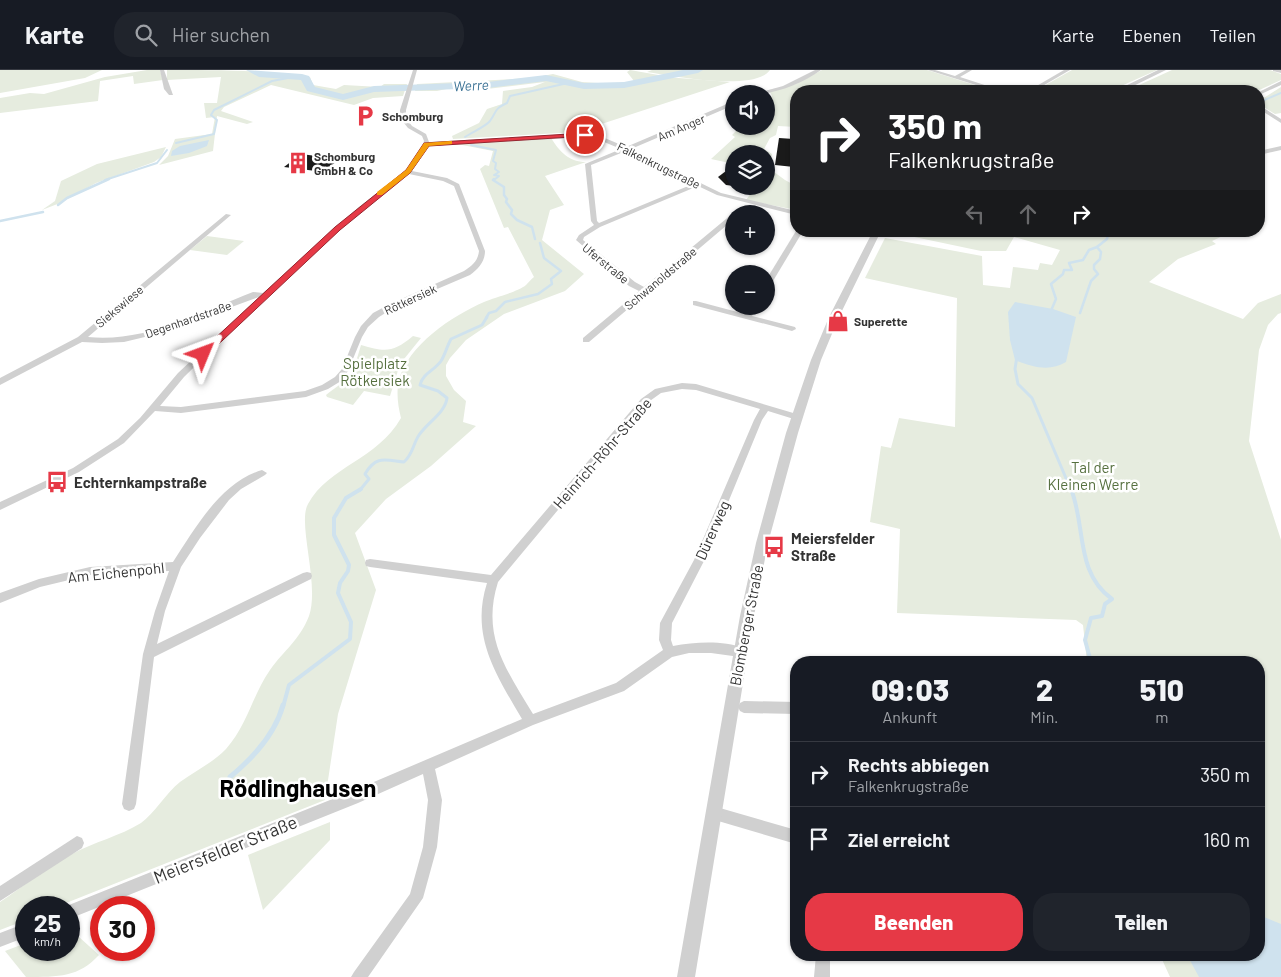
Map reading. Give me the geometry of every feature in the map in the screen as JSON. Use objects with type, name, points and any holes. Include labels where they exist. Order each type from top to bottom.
[{"type":"street","points":[[162,70],[167,89],[171,94]]},
{"type":"street","points":[[0,506],[95,459],[133,431],[181,375],[265,295],[371,200],[408,172],[427,144],[426,137],[407,124],[403,118],[403,110],[415,70]]},
{"type":"street","points":[[775,89],[785,87],[819,70]]},
{"type":"street","points":[[930,70],[979,85]]},
{"type":"street","points":[[955,78],[970,70]]},
{"type":"street","points":[[1042,85],[1068,70]]},
{"type":"street","points":[[1131,85],[1163,70]]},
{"type":"street","points":[[1275,70],[1281,72]]},
{"type":"street","points":[[1265,91],[1281,84]]},
{"type":"street","name":"Am Anger","points":[[627,149],[725,107]]},
{"type":"street","points":[[1265,111],[1281,121]]},
{"type":"street","name":"Falkenkrugstraße","points":[[427,144],[590,135],[627,149],[719,194],[748,203],[790,211]]},
{"type":"street","points":[[1265,152],[1281,148]]},
{"type":"street","name":"Uferstraße","points":[[627,149],[588,164],[594,221],[598,226],[581,236],[579,240],[626,280],[643,290]]},
{"type":"street","name":"Rötkersiek","points":[[154,408],[181,410],[306,394],[325,388],[334,383],[347,370],[363,330],[378,314],[467,273],[477,266],[481,260],[482,251],[457,185],[443,178],[408,172]]},
{"type":"street","points":[[598,226],[697,184]]},
{"type":"street","points":[[359,198],[371,200]]},
{"type":"street","name":"Siekswiese","points":[[0,382],[80,339],[228,215]]},
{"type":"street","name":"Schwanoldstraße","points":[[586,340],[725,222]]},
{"type":"street","points":[[775,271],[796,237]]},
{"type":"street","name":"Blomberger Straße","points":[[686,977],[740,652],[762,544],[797,416],[816,360],[872,237]]},
{"type":"street","name":"Degenhardstraße","points":[[80,339],[110,340],[145,334],[256,294],[265,295]]},
{"type":"street","points":[[696,303],[792,329]]},
{"type":"street","name":"Heinrich-Röhr-Straße","points":[[530,722],[494,660],[487,640],[484,616],[488,590],[493,580],[623,425],[644,401],[658,391],[690,386],[797,416]]},
{"type":"street","name":"Dürerweg","points":[[669,652],[665,640],[666,623],[700,561],[758,420],[766,407]]},
{"type":"street","name":"Am Eichenpohl","points":[[129,804],[149,654],[160,611],[176,566],[196,535],[226,497],[238,486],[262,473]]},
{"type":"street","points":[[370,562],[493,580]]},
{"type":"street","name":"Am Eichenpohl","points":[[0,598],[39,583],[90,571],[176,566]]},
{"type":"street","points":[[149,654],[307,576]]},
{"type":"street","name":"Meiersfelder Straße","points":[[80,908],[358,796],[530,722],[620,687],[669,652],[690,648],[711,648],[740,652]]},
{"type":"street","points":[[744,707],[790,708]]},
{"type":"street","points":[[359,977],[416,898],[430,847],[435,800],[428,765]]},
{"type":"street","points":[[713,812],[790,835]]},
{"type":"street","points":[[0,894],[78,843]]},
{"type":"street","points":[[0,940],[15,934]]},
{"type":"street","points":[[822,977],[823,961]]},
{"type":"green space","points":[[0,70],[102,70],[85,78],[0,93]]},
{"type":"green space","points":[[147,70],[160,70],[163,80],[134,84],[133,76],[100,81],[98,101],[0,113],[0,98],[30,93],[44,94],[105,77]]},
{"type":"green space","points":[[167,70],[279,73],[310,77],[313,85],[336,89],[344,85],[380,87],[384,84],[407,84],[403,96],[373,98],[354,105],[271,85],[224,107],[221,111],[253,122],[247,124],[217,116],[213,151],[159,165],[168,156],[175,139],[212,134],[215,117],[206,118],[204,103],[217,103],[221,77],[167,80]]},
{"type":"green space","points":[[630,70],[664,76],[643,79],[666,77],[730,82],[577,132],[453,139],[452,136],[479,123],[487,109],[502,104],[503,91],[532,87],[545,82],[487,89],[451,88],[437,91],[415,91],[417,84],[532,78],[553,74],[582,82],[613,84],[634,81],[627,72]]},
{"type":"green space","points":[[652,70],[770,70],[761,77],[748,80],[712,81],[647,72]]},
{"type":"green space","points":[[822,70],[927,70],[975,85],[792,85]]},
{"type":"green space","points":[[1072,70],[1157,70],[1123,85],[1046,85]]},
{"type":"green space","points":[[1172,70],[1270,70],[1281,74],[1281,80],[1265,87],[1265,85],[1139,85]]},
{"type":"green space","points":[[790,85],[790,127],[778,126],[776,135],[770,138],[766,145],[726,145],[735,137],[732,135],[775,135],[775,89]]},
{"type":"green space","points":[[1281,87],[1281,113],[1275,114],[1265,108],[1265,97]]},
{"type":"green space","points":[[551,138],[558,148],[570,158],[586,162],[545,176],[564,205],[550,210],[542,240],[584,274],[565,291],[504,314],[466,340],[450,358],[446,365],[446,376],[454,390],[466,401],[463,422],[476,426],[431,466],[386,499],[355,533],[376,590],[338,714],[325,800],[80,897],[15,896],[15,924],[0,930],[0,902],[63,859],[141,823],[180,782],[226,749],[240,730],[270,670],[296,639],[309,616],[312,603],[312,588],[305,525],[305,513],[308,504],[328,480],[379,444],[401,418],[398,399],[399,380],[404,367],[421,344],[458,315],[484,302],[522,288],[534,277],[508,227],[504,228],[480,169],[485,165],[489,166],[493,151],[457,144]]},
{"type":"green space","points":[[725,146],[725,162],[711,159]]},
{"type":"green space","points":[[166,147],[161,157],[154,162],[96,183],[60,203],[42,210],[55,201],[61,181],[97,164]]},
{"type":"green space","points":[[775,173],[790,183],[790,209],[746,200],[750,195],[775,195]]},
{"type":"green space","points":[[207,236],[244,241],[227,255],[190,250]]},
{"type":"green space","name":"Tal der Kleinen Werre","points":[[914,237],[1014,237],[1006,251],[981,251]]},
{"type":"green space","name":"Tal der Kleinen Werre","points":[[1014,237],[1221,237],[1212,241],[1216,244],[1178,259],[1149,282],[1243,319],[1258,303],[1281,294],[1281,313],[1268,325],[1259,350],[1249,441],[1281,540],[1281,977],[1170,977],[1163,961],[1265,961],[1265,656],[1086,656],[1083,625],[1076,620],[897,613],[900,529],[870,522],[881,446],[891,448],[899,418],[955,427],[957,298],[865,278],[885,238],[982,256],[983,285],[1010,288],[1013,267],[1038,270],[1040,263],[1052,265],[1060,250]]},
{"type":"green space","name":"Spielplatz Rötkersiek","points":[[413,336],[421,338],[400,364],[390,396],[364,391],[353,405],[327,397],[326,395],[350,374],[361,345],[388,350],[400,346]]},
{"type":"green space","points":[[330,822],[330,840],[263,910],[248,855]]},
{"type":"green space","points":[[80,938],[90,947],[90,961],[92,961],[76,972],[49,977],[26,977],[5,951],[15,947],[15,961],[80,961]]},
{"type":"water","points":[[209,140],[207,146],[189,153],[171,156],[172,151],[180,146]]},
{"type":"water","points":[[1015,302],[1053,309],[1076,317],[1066,362],[1047,368],[1028,365],[1015,360],[1010,340],[1008,312]]},
{"type":"water","points":[[1265,917],[1281,924],[1281,977],[1199,977],[1190,961],[1265,961]]},
{"type":"building","points":[[779,138],[790,139],[790,167],[775,165]]},
{"type":"building","name":"Schomburg GmbH & Co","points":[[301,154],[339,159],[324,172],[284,167]]},
{"type":"building","points":[[725,172],[725,184],[718,177]]},
{"type":"waterway","name":"Werre","points":[[251,70],[259,74],[302,77],[305,78],[311,89],[343,97],[374,89],[488,85],[546,78],[584,86],[624,85],[698,70]]},
{"type":"waterway","points":[[176,143],[214,134],[217,120],[211,115],[214,110],[272,81],[299,76]]},
{"type":"waterway","points":[[465,137],[488,123],[498,109],[507,103],[510,96],[568,83]]},
{"type":"waterway","points":[[1265,100],[1281,93]]},
{"type":"waterway","points":[[471,145],[496,150],[493,161],[496,163],[495,169],[499,172],[494,175],[499,176],[494,180]]},
{"type":"waterway","points":[[105,180],[157,163],[167,150]]},
{"type":"waterway","points":[[58,205],[67,198],[109,179]]},
{"type":"waterway","points":[[494,179],[504,187],[504,195],[507,199],[506,202],[512,210],[511,214],[517,220],[532,227],[535,239]]},
{"type":"waterway","points":[[0,221],[43,212]]},
{"type":"waterway","points":[[1097,247],[1108,237]]},
{"type":"waterway","points":[[486,318],[489,313],[496,311],[505,302],[538,294],[552,284],[551,279],[561,271],[544,258],[540,243]]},
{"type":"waterway","points":[[1050,313],[1056,299],[1051,284],[1063,274],[1064,270],[1072,270],[1069,263],[1083,260],[1089,250],[1097,247]]},
{"type":"waterway","points":[[1080,313],[1091,281],[1098,274],[1094,269],[1094,265],[1100,259],[1101,252],[1097,247]]},
{"type":"waterway","points":[[361,489],[369,479],[365,474],[377,461],[404,462],[407,459],[419,435],[440,413],[447,398],[438,391],[420,385],[421,381],[441,361],[451,339],[482,325],[487,317]]},
{"type":"waterway","points":[[1017,356],[1015,369],[1018,384],[1032,398],[1071,490]]},
{"type":"waterway","points":[[283,707],[289,685],[350,639],[351,622],[338,593],[340,583],[348,571],[349,565],[334,535],[334,518],[346,498],[361,489]]},
{"type":"waterway","points":[[1071,489],[1076,503],[1087,563],[1092,576],[1100,588],[1112,599],[1105,604],[1102,616],[1091,618],[1085,640],[1089,656]]},
{"type":"waterway","points":[[230,777],[247,762],[269,736],[283,705]]},
{"type":"slow traffic","points":[[379,194],[408,172],[427,144],[450,143]]},
{"type":"place","name":"Schomburg","points":[[365,116]]},
{"type":"place","name":"Schomburg GmbH & Co","points":[[298,163]]},
{"type":"place","name":"Superette","points":[[838,321]]},
{"type":"place","name":"Echternkampstraße","points":[[57,482]]},
{"type":"place","name":"Meiersfelder Straße","points":[[774,547]]},
{"type":"district","name":"Rödlinghausen","points":[[298,787]]},
{"type":"route","points":[[203,354],[338,228],[408,172],[427,144],[585,135]]}]
